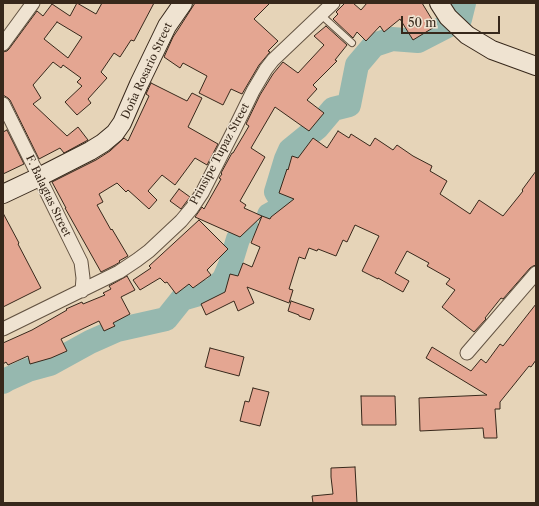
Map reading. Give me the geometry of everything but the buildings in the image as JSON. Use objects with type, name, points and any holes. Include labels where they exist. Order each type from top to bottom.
[{"type":"street","points":[[3,44],[33,3]]},
{"type":"street","name":"Doña Rosario Street","points":[[3,194],[90,151],[115,133],[122,123],[167,26],[183,3]]},
{"type":"street","name":"Prinsipe Tupaz Street","points":[[3,329],[119,272],[137,260],[167,235],[192,208],[202,193],[253,91],[266,69],[273,60],[334,3]]},
{"type":"street","points":[[439,3],[448,17],[467,35],[492,50],[536,66]]},
{"type":"street","name":"F. Balagtas Street","points":[[3,104],[81,262],[83,278],[82,291]]},
{"type":"street","points":[[467,353],[534,278]]},
{"type":"lane","points":[[321,15],[352,43]]},
{"type":"waterway","points":[[460,19],[464,3]]},
{"type":"waterway","points":[[269,215],[278,210],[281,200],[276,192],[290,150],[317,128],[333,109],[349,105],[357,65],[374,45],[392,39],[418,41],[449,25]]},
{"type":"waterway","points":[[3,382],[28,370],[50,364],[90,342],[117,330],[166,319],[182,299],[213,290],[224,279],[238,239],[246,225]]}]
